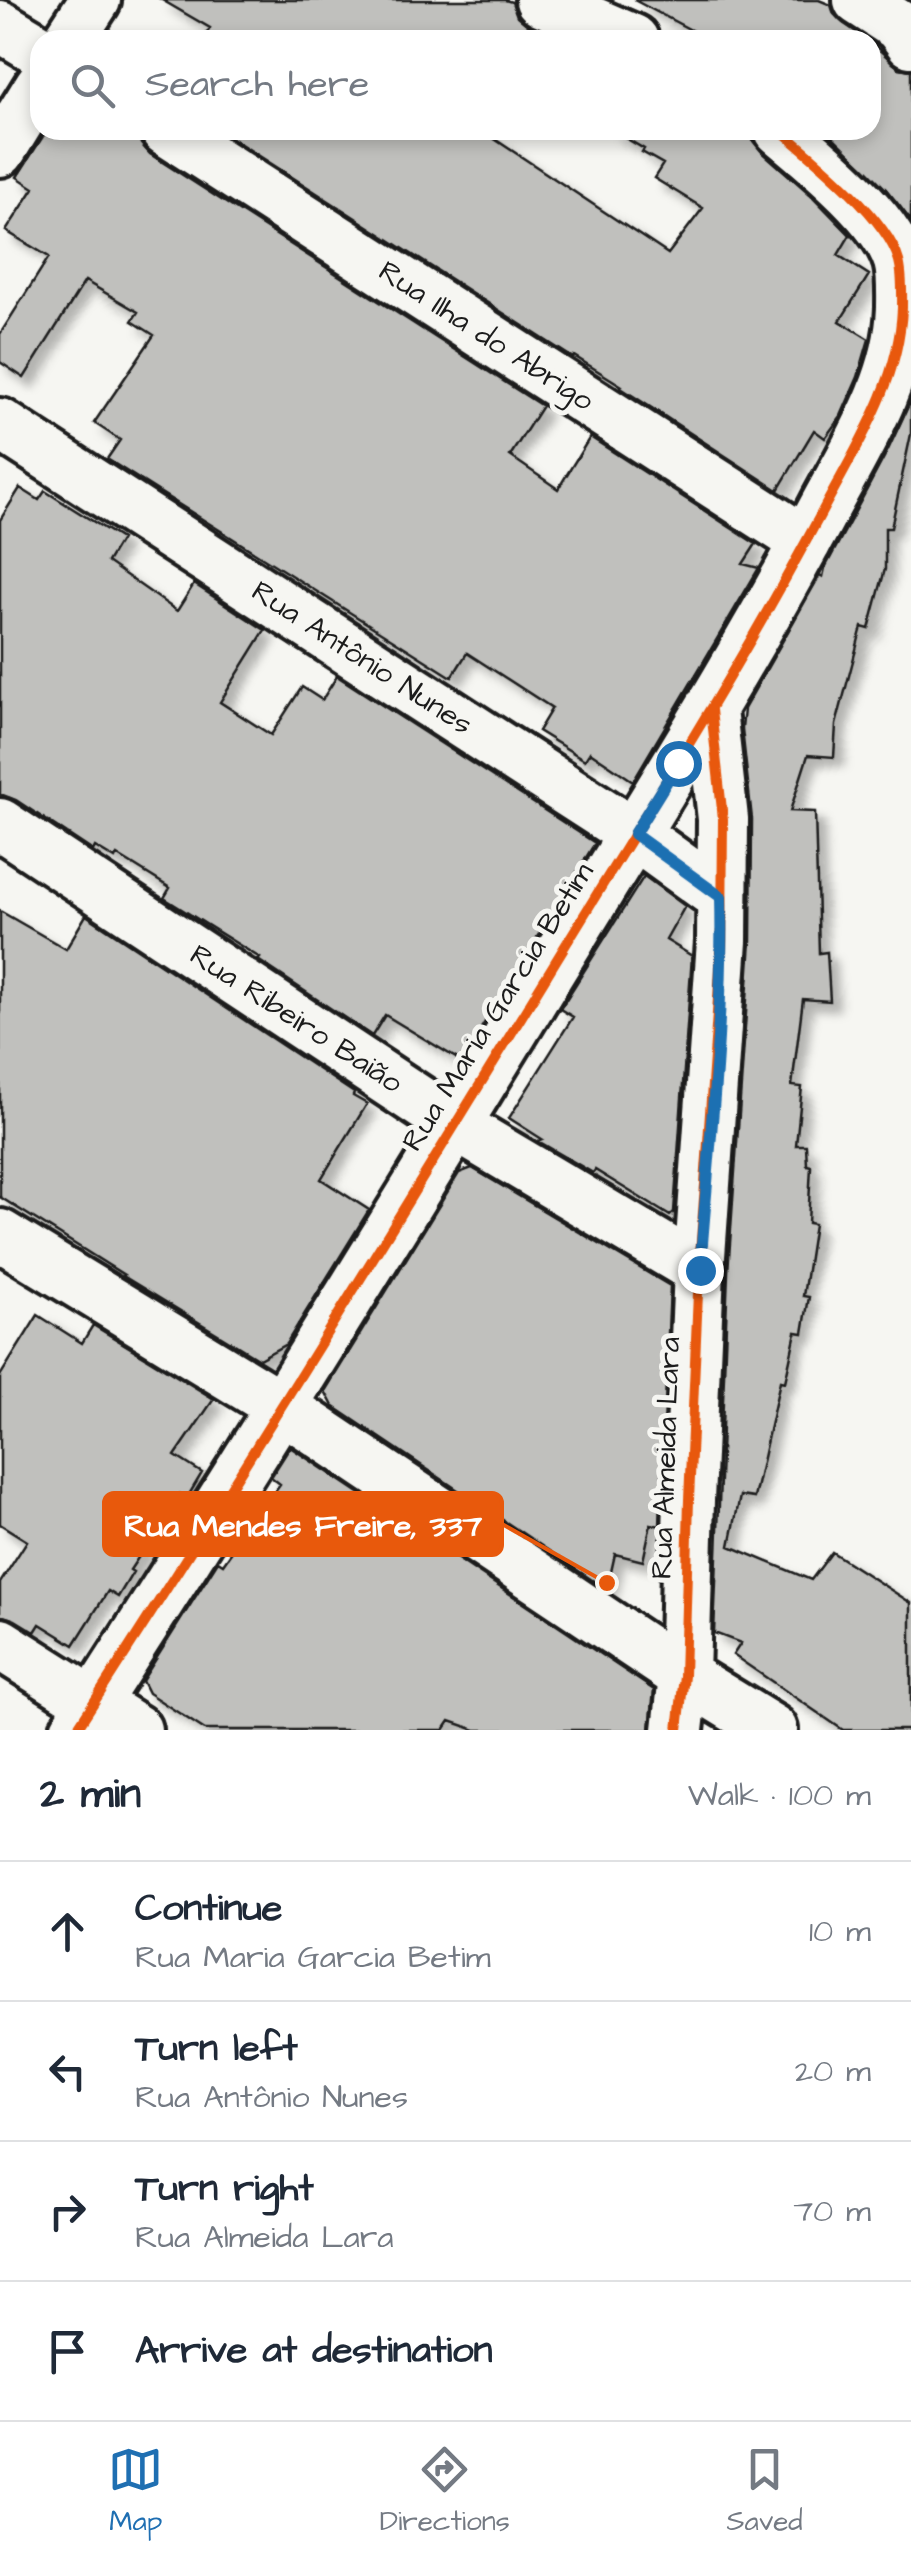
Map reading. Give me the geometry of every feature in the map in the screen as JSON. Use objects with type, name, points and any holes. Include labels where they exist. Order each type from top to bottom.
[{"type":"street","points":[[76,30],[95,0]]},
{"type":"street","points":[[542,0],[611,30]]},
{"type":"street","points":[[860,0],[899,26],[911,42]]},
{"type":"street","points":[[0,26],[30,44]]},
{"type":"street","points":[[0,150],[30,102]]},
{"type":"street","name":"Rua Ilha do Abrigo","points":[[182,140],[806,542]]},
{"type":"street","name":"Rua Maria Garcia Betim","points":[[84,1717],[282,1408],[711,710],[806,542],[886,388],[898,349],[902,306],[899,262],[882,228],[830,172],[792,140]]},
{"type":"street","name":"Rua Antônio Nunes","points":[[0,424],[634,834],[721,897]]},
{"type":"street","name":"Rua Almeida Lara","points":[[678,1730],[684,1676],[700,1270],[722,941],[722,819],[711,710]]},
{"type":"street","name":"Rua Ribeiro Baião","points":[[0,824],[455,1125],[700,1270]]},
{"type":"street","points":[[0,1235],[282,1408],[684,1676],[772,1730]]},
{"type":"street","points":[[0,1644],[84,1717],[136,1730]]},
{"type":"building","points":[[162,0],[505,0],[512,2],[517,16],[538,30],[209,30]]},
{"type":"building","points":[[634,0],[819,0],[831,5],[834,14],[853,30],[691,30]]},
{"type":"building","points":[[881,51],[899,68],[911,70],[911,221],[886,189],[836,140],[881,140]]},
{"type":"building","points":[[41,140],[140,140],[150,154],[542,406],[510,456],[558,489],[590,437],[756,544],[743,564],[759,568],[633,781],[590,752],[585,760],[538,731],[552,708],[467,653],[452,677],[107,459],[120,440],[94,423],[154,335],[132,321],[138,312],[85,281],[24,378],[0,362],[0,334],[49,257],[6,231],[34,188],[17,177]]},
{"type":"building","points":[[235,140],[496,140],[668,254],[703,208],[654,178],[663,164],[629,140],[753,140],[850,235],[838,255],[869,275],[840,321],[869,339],[858,377],[841,416],[825,438],[814,430],[778,490]]},
{"type":"building","points":[[911,400],[911,434],[891,528],[885,528],[885,569],[869,629],[862,627],[836,725],[834,757],[808,755],[790,811],[815,812],[819,953],[827,952],[830,1001],[803,999],[792,1086],[802,1087],[796,1145],[806,1145],[807,1165],[811,1166],[808,1223],[814,1224],[803,1296],[809,1297],[803,1333],[796,1332],[785,1382],[780,1381],[754,1498],[740,1496],[730,1546],[811,1580],[832,1552],[911,1603],[911,1730],[843,1730],[733,1655],[741,1643],[714,1633],[728,1272],[751,941],[752,819],[742,729],[744,709],[820,575],[823,577]]},
{"type":"building","points":[[20,488],[39,500],[45,491],[121,539],[107,562],[177,611],[194,584],[265,630],[220,702],[271,735],[302,687],[322,700],[337,676],[595,843],[461,1061],[385,1015],[372,1036],[260,958],[164,898],[170,888],[117,855],[115,859],[95,847],[93,851],[16,800],[0,794],[0,520]]},
{"type":"building","points":[[644,876],[685,906],[666,940],[692,956],[674,1212],[670,1216],[538,1141],[542,1139],[509,1118],[573,1017],[560,1009]]},
{"type":"building","points":[[0,911],[66,949],[86,915],[367,1104],[321,1179],[369,1210],[286,1344],[259,1359],[0,1197]]},
{"type":"building","points":[[472,1168],[670,1286],[660,1526],[651,1524],[643,1561],[615,1554],[607,1590],[333,1406],[325,1391],[459,1173]]},
{"type":"building","points":[[38,1315],[82,1343],[93,1325],[214,1399],[175,1456],[202,1473],[187,1498],[180,1494],[130,1570],[133,1572],[118,1597],[108,1591],[74,1645],[40,1624],[35,1632],[0,1615],[0,1583],[27,1541],[0,1524],[0,1376]]},
{"type":"building","points":[[290,1447],[654,1690],[650,1730],[476,1730],[450,1721],[444,1730],[205,1730],[148,1693],[142,1681],[218,1561],[223,1564],[280,1484],[271,1477]]},
{"type":"cycle path","points":[[76,1730],[284,1402],[676,765],[776,595],[875,412],[899,336],[899,261],[892,244],[865,208],[792,140]]},
{"type":"cycle path","points":[[678,1730],[684,1676],[699,1270],[722,941],[723,819],[711,710]]},
{"type":"place","name":"Rua Mendes Freire, 337","points":[[607,1583]]},
{"type":"route","points":[[678,763],[634,834],[721,897],[716,1049],[700,1270]]}]
